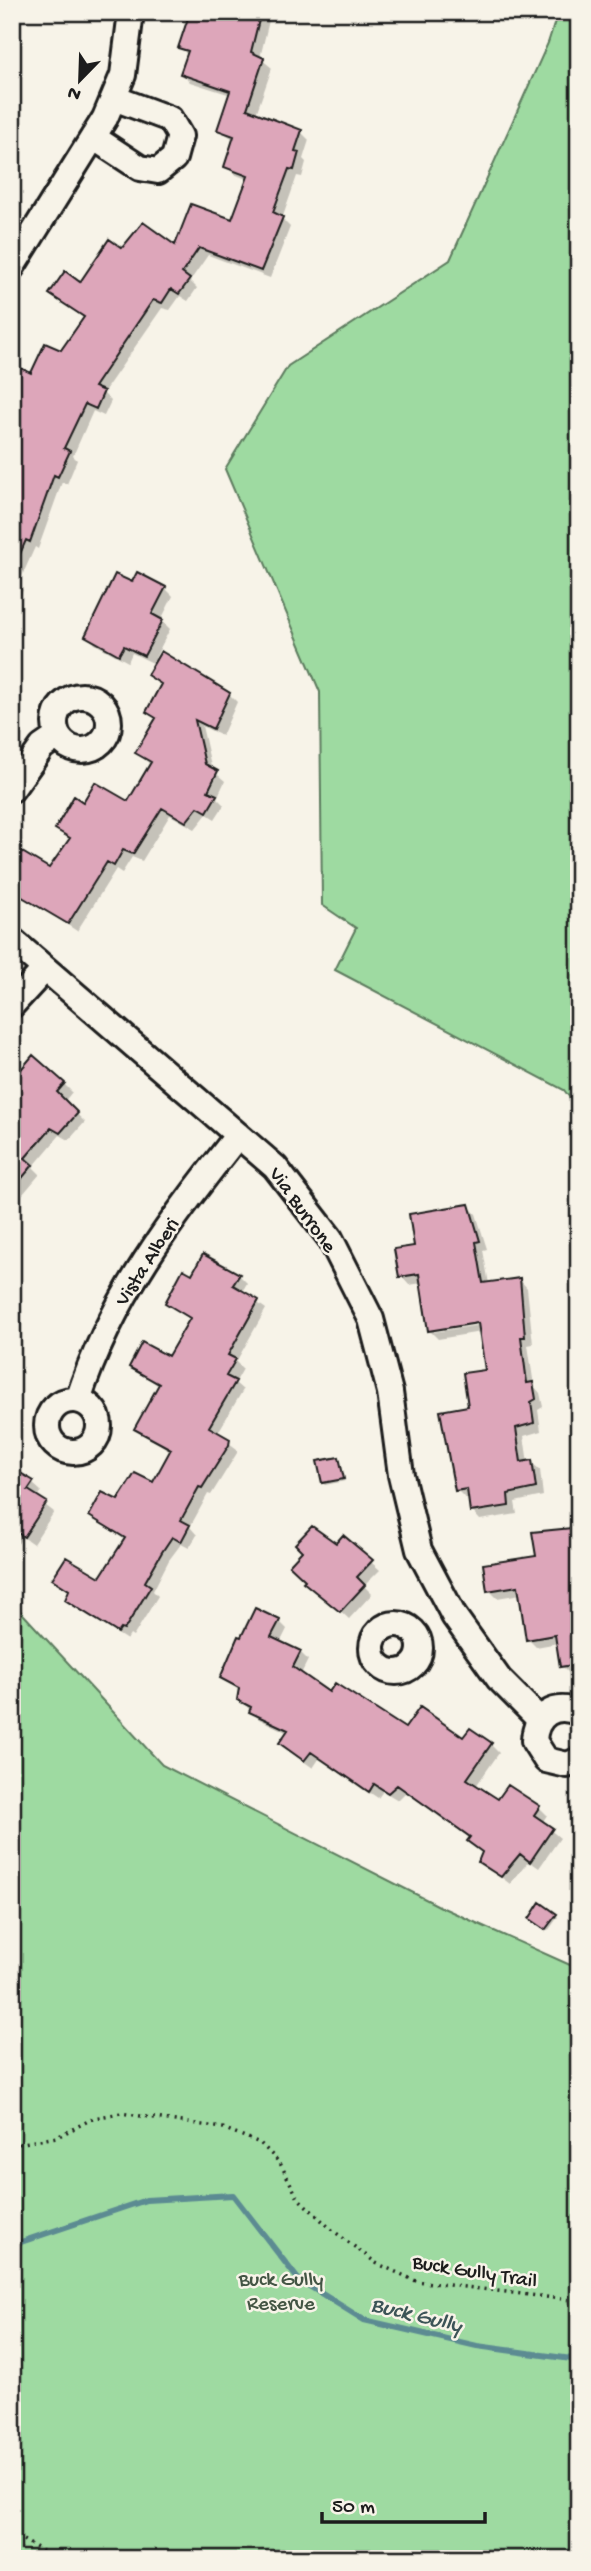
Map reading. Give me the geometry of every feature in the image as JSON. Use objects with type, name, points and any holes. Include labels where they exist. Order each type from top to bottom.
[{"type":"street","points":[[12,267],[93,137],[114,98],[123,75],[131,12]]},
{"type":"street","points":[[93,137],[140,168],[158,170],[174,158],[180,136],[170,119],[114,98]]},
{"type":"street","points":[[12,789],[43,747],[58,736]]},
{"type":"street","name":"Via Burrone","points":[[12,940],[275,1167],[330,1238],[371,1319],[390,1392],[401,1475],[419,1550],[454,1616],[499,1679],[539,1719]]},
{"type":"street","points":[[12,1005],[45,969]]},
{"type":"street","name":"Vista Alberi","points":[[78,1400],[99,1340],[127,1288],[180,1209],[238,1135]]},
{"type":"street","points":[[417,1635],[454,1616]]},
{"type":"street","points":[[579,1713],[558,1708],[539,1719],[534,1741],[546,1760],[567,1765],[579,1760]]},
{"type":"path","name":"Buck Gully Trail","points":[[12,2145],[57,2137],[94,2118],[121,2112],[223,2128],[260,2143],[280,2163],[298,2198],[331,2229],[376,2263],[416,2281],[579,2301]]},
{"type":"path","points":[[23,2540],[46,2553],[48,2559]]},
{"type":"green space","points":[[558,12],[579,12],[579,1110],[564,1090],[335,970],[356,928],[322,905],[320,692],[225,469],[288,366],[450,260],[548,43]]},
{"type":"green space","name":"Buck Gully Reserve","points":[[12,1602],[162,1765],[441,1907],[579,1969],[579,2559],[12,2559]]},
{"type":"building","points":[[190,12],[261,12],[251,52],[264,58],[247,109],[302,130],[295,151],[299,152],[294,170],[289,169],[273,212],[283,217],[261,271],[199,248],[182,273],[190,279],[179,294],[171,289],[162,303],[153,300],[94,387],[104,391],[96,409],[85,404],[64,448],[70,451],[58,477],[54,475],[30,542],[26,540],[12,572],[12,364],[31,373],[45,343],[61,350],[84,317],[49,294],[65,271],[80,282],[109,239],[122,248],[143,222],[175,245],[191,204],[232,219],[248,176],[224,167],[234,136],[217,130],[230,91],[180,74],[188,51],[178,48]]},
{"type":"building","points":[[137,572],[166,587],[152,614],[163,620],[144,656],[124,646],[119,655],[85,636],[115,574],[132,582]]},
{"type":"building","points":[[161,651],[230,693],[213,729],[195,720],[205,764],[218,771],[208,791],[217,795],[207,812],[198,807],[186,822],[162,808],[133,854],[123,850],[114,866],[107,862],[68,924],[12,891],[12,846],[49,868],[70,838],[55,829],[74,796],[83,802],[95,782],[128,801],[151,762],[135,753],[156,718],[146,712],[161,684],[147,675]]},
{"type":"building","points":[[33,1055],[65,1083],[57,1092],[78,1113],[60,1133],[51,1128],[25,1158],[33,1165],[12,1190],[12,1080]]},
{"type":"building","points":[[469,1204],[480,1241],[476,1242],[483,1283],[520,1278],[525,1337],[521,1337],[527,1383],[533,1382],[536,1399],[531,1402],[534,1423],[516,1428],[521,1462],[532,1460],[536,1488],[508,1494],[509,1506],[470,1512],[467,1489],[455,1491],[440,1411],[468,1406],[463,1373],[485,1370],[478,1323],[428,1331],[419,1274],[399,1277],[394,1249],[414,1246],[409,1214]]},
{"type":"building","points":[[203,1254],[240,1274],[233,1285],[259,1300],[228,1355],[236,1359],[226,1376],[236,1381],[209,1427],[230,1439],[229,1445],[202,1488],[199,1487],[181,1520],[190,1525],[181,1542],[172,1537],[145,1582],[151,1586],[124,1630],[121,1629],[118,1633],[65,1600],[69,1590],[52,1579],[66,1557],[100,1577],[125,1538],[89,1516],[102,1492],[118,1500],[135,1473],[153,1482],[171,1449],[134,1429],[159,1384],[129,1367],[142,1342],[168,1356],[190,1318],[165,1303],[183,1269],[192,1274]]},
{"type":"building","points":[[339,1457],[344,1479],[322,1483],[317,1461]]},
{"type":"building","points":[[12,1468],[34,1481],[28,1490],[47,1502],[24,1537],[12,1529]]},
{"type":"building","points":[[312,1526],[336,1543],[343,1535],[373,1560],[357,1577],[365,1585],[340,1612],[303,1582],[305,1580],[289,1565],[302,1551],[295,1544]]},
{"type":"building","points":[[579,1529],[579,1664],[560,1667],[555,1635],[526,1640],[518,1586],[487,1591],[483,1564],[536,1556],[532,1532]]},
{"type":"building","points":[[255,1608],[280,1620],[271,1637],[301,1651],[293,1667],[329,1692],[335,1683],[405,1728],[420,1707],[463,1737],[470,1728],[492,1743],[467,1779],[498,1799],[508,1785],[540,1806],[534,1815],[553,1828],[530,1862],[520,1854],[501,1877],[478,1862],[482,1852],[467,1841],[470,1837],[397,1785],[388,1793],[374,1784],[369,1792],[311,1752],[304,1761],[279,1743],[288,1730],[249,1712],[251,1707],[237,1700],[239,1688],[220,1678],[238,1636],[241,1637]]},
{"type":"building","points":[[540,1902],[557,1914],[545,1930],[529,1919]]},
{"type":"waterway","name":"Buck Gully","points":[[12,2245],[146,2200],[233,2195],[298,2279],[364,2320],[477,2346],[579,2360]]}]
